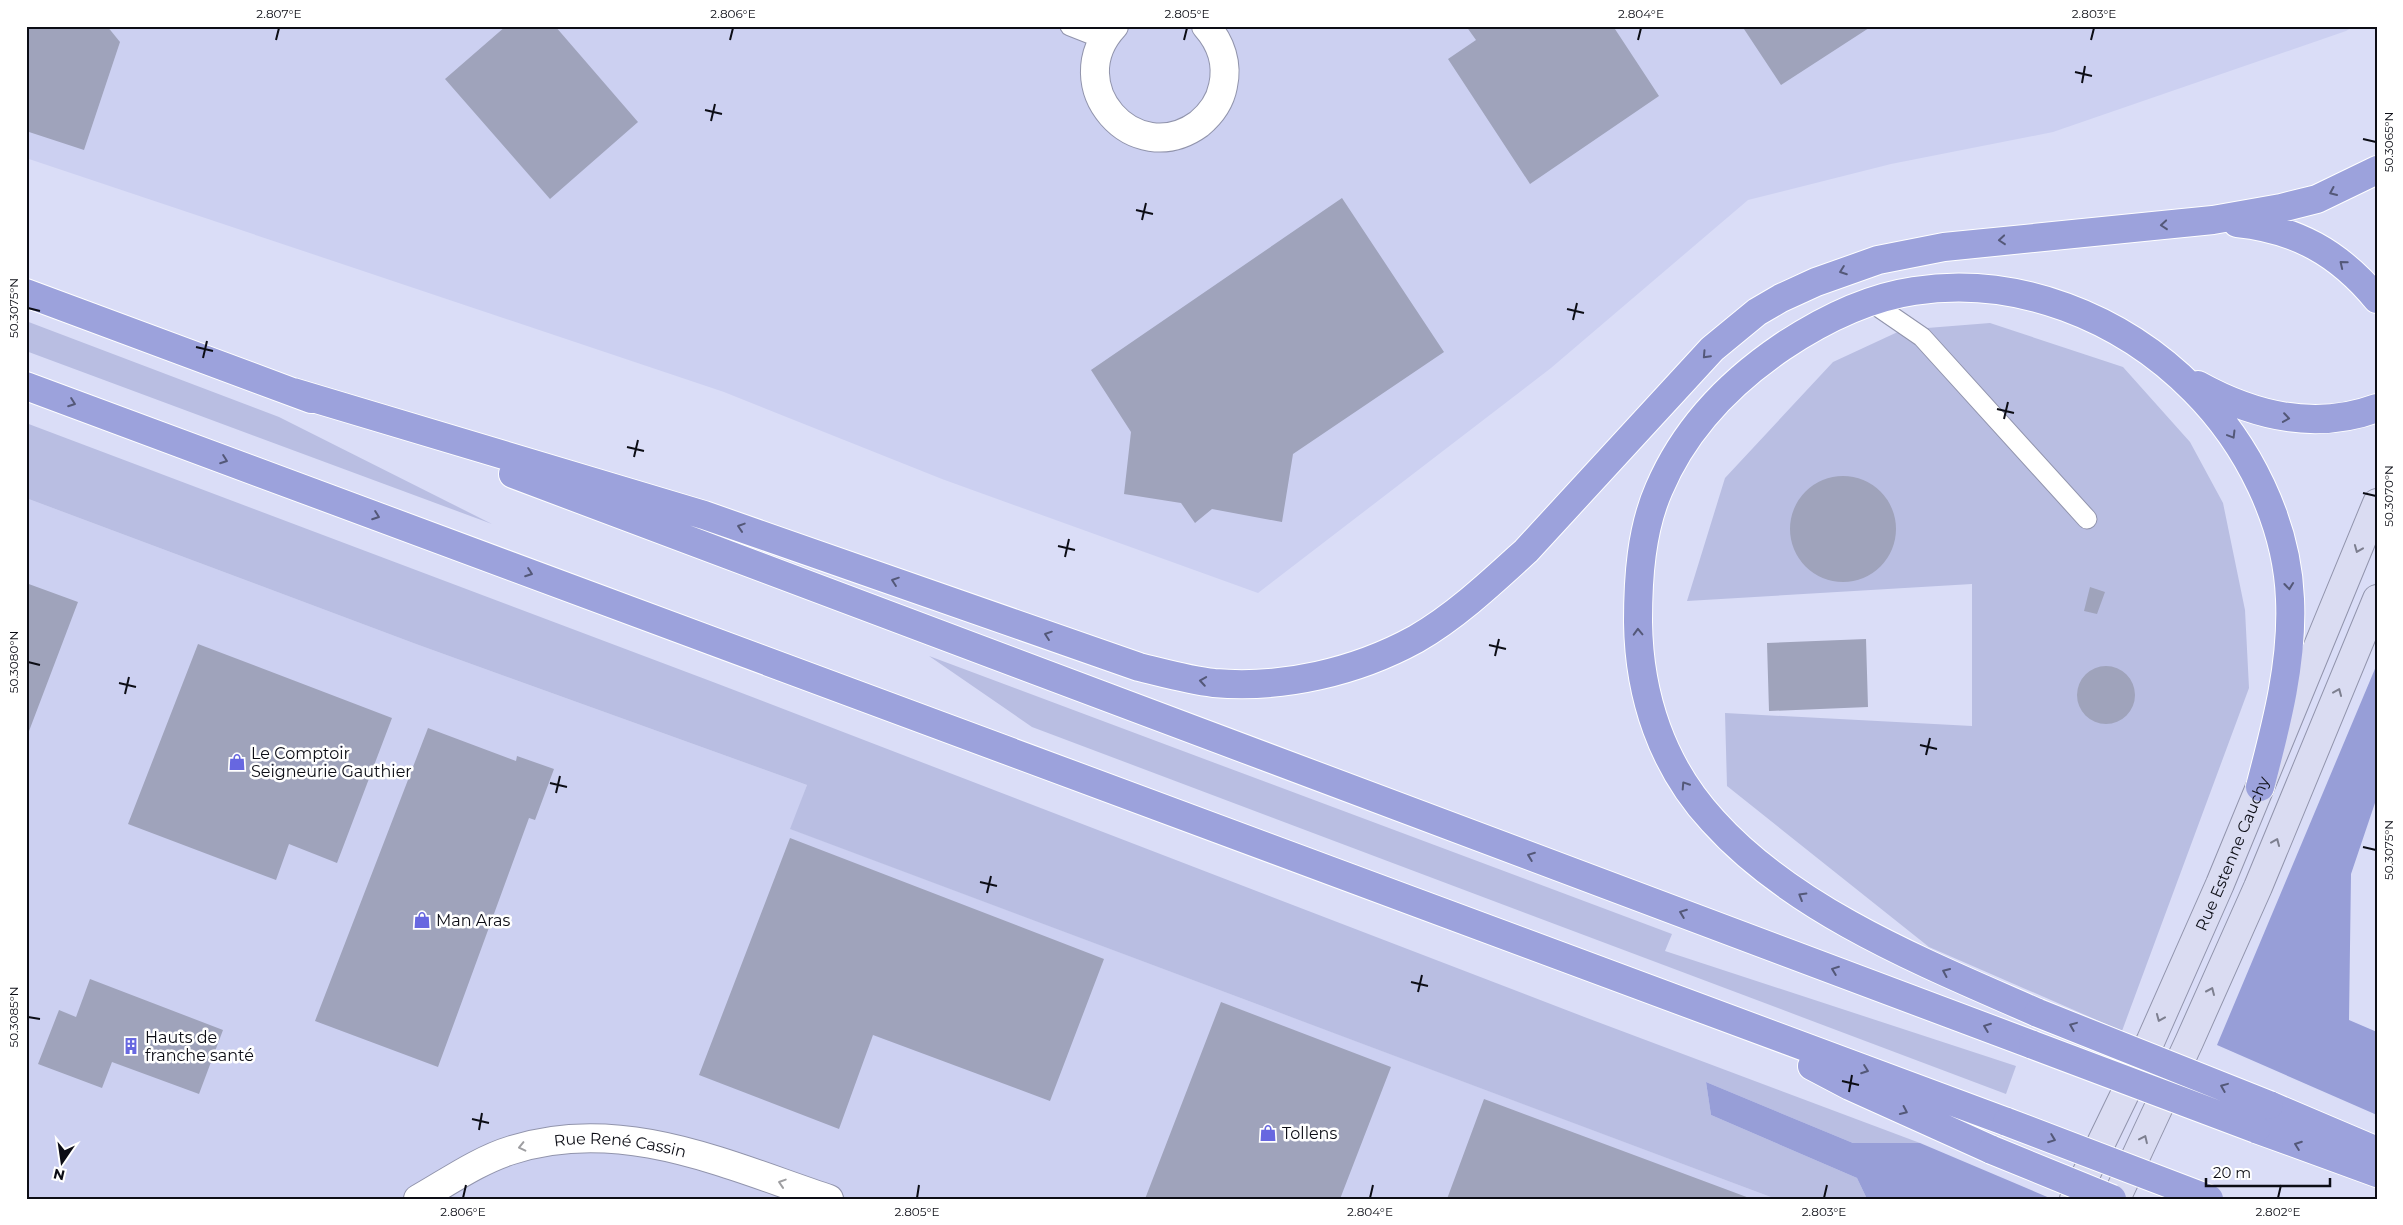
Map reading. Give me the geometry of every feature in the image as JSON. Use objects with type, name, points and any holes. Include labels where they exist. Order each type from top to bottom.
[{"type":"highway","points":[[294,392],[713,518],[1139,667],[1177,677],[1213,682],[1252,684],[1287,681],[1349,666],[1382,655],[1416,639],[1445,620],[1502,573],[1526,550],[1712,349],[1757,312],[1780,298],[1847,270],[1919,251],[1978,243],[2213,220],[2281,208],[2317,199],[2377,170]]},
{"type":"highway","points":[[2213,220],[2275,230],[2312,244],[2338,259],[2377,298]]},
{"type":"highway","points":[[2377,408],[2344,418],[2321,420],[2278,417],[2241,406],[2199,386],[2142,345],[2091,316],[2059,304],[2026,296],[1986,290],[1941,288],[1910,292],[1871,302],[1804,332],[1738,379],[1715,403],[1672,459],[1656,494],[1647,527],[1638,593],[1640,664],[1647,701],[1658,734],[1668,756],[1689,791],[1710,818],[1762,869],[1827,911],[1923,962],[2038,1012],[2269,1105],[2377,1151]]},
{"type":"highway","points":[[26,292],[2377,1173]]},
{"type":"highway","points":[[2177,372],[2225,424],[2253,470],[2273,516],[2287,570],[2290,601],[2287,666],[2276,727],[2260,787]]},
{"type":"highway","points":[[26,386],[1720,1017],[2007,1122],[2209,1199]]},
{"type":"highway","points":[[1720,1017],[1850,1086],[1992,1150],[2114,1199]]},
{"type":"main road","name":"Rue Estenne Cauchy","points":[[2074,1199],[2151,1040],[2260,787],[2377,504]]},
{"type":"main road","points":[[2114,1199],[2189,1042],[2258,887],[2377,600]]},
{"type":"street","points":[[1109,33],[1096,58],[1095,77],[1103,104],[1115,119],[1130,130],[1148,136],[1166,137],[1184,132],[1200,122],[1213,109],[1221,94],[1225,75],[1223,56],[1212,28]]},
{"type":"street","name":"Rue René Cassin","points":[[418,1199],[483,1162],[512,1150],[577,1137],[636,1140],[667,1146],[828,1199]]},
{"type":"lane","points":[[1070,26],[1109,33]]},
{"type":"lane","points":[[1871,302],[1922,337],[2087,519]]},
{"type":"shaded area","points":[[26,26],[2354,26],[2346,31],[2053,132],[1891,164],[1748,200],[1551,368],[1258,593],[942,479],[724,392],[26,158]]},
{"type":"shaded area","points":[[26,321],[279,417],[492,524],[26,351]]},
{"type":"shaded area","points":[[1990,323],[2123,367],[2190,442],[2223,503],[2245,610],[2249,688],[2122,1031],[1929,947],[1727,786],[1725,713],[1972,726],[1972,584],[1687,601],[1725,478],[1833,362],[1902,330]]},
{"type":"shaded area","points":[[26,423],[713,682],[1587,1018],[1920,1143],[1853,1143],[1706,1082],[1711,1115],[1857,1178],[1867,1199],[1776,1199],[790,829],[807,785],[416,644],[26,498]]},
{"type":"shaded area","points":[[26,498],[416,644],[807,785],[791,829],[1776,1199],[26,1199]]},
{"type":"shaded area","points":[[929,656],[1672,934],[1665,951],[2016,1066],[2006,1094],[1032,727]]},
{"type":"shaded area","points":[[2377,664],[2377,797],[2351,874],[2349,1020],[2377,1032],[2377,1115],[2217,1045]]},
{"type":"shaded area","points":[[1706,1082],[1853,1143],[1920,1143],[2052,1199],[1867,1199],[1857,1178],[1711,1115]]},
{"type":"building","points":[[26,26],[107,26],[120,42],[84,150],[26,131]]},
{"type":"building","points":[[506,26],[555,26],[638,122],[550,199],[445,79]]},
{"type":"building","points":[[1466,26],[1613,26],[1659,96],[1530,184],[1448,59],[1476,40]]},
{"type":"building","points":[[1742,26],[1872,26],[1781,85]]},
{"type":"building","points":[[1342,198],[1444,352],[1293,454],[1282,522],[1212,509],[1195,523],[1181,503],[1124,494],[1131,432],[1091,370]]},
{"type":"building","points":[[1843,476],[1863,480],[1880,492],[1892,509],[1896,529],[1892,549],[1880,566],[1863,578],[1843,582],[1823,578],[1806,566],[1794,549],[1790,529],[1794,509],[1806,492],[1823,480]]},
{"type":"building","points":[[26,583],[78,602],[26,739]]},
{"type":"building","points":[[2090,587],[2105,592],[2097,614],[2084,611]]},
{"type":"building","points":[[1866,639],[1868,707],[1769,711],[1767,643]]},
{"type":"building","name":"Le Comptoir Seigneurie Gauthier","points":[[198,644],[392,718],[337,863],[289,844],[276,880],[128,824]]},
{"type":"building","points":[[2106,666],[2117,668],[2130,679],[2135,695],[2133,706],[2122,719],[2106,724],[2095,722],[2082,711],[2077,695],[2079,684],[2090,671]]},
{"type":"building","name":"Man Aras","points":[[428,728],[516,761],[517,756],[554,769],[535,820],[529,818],[438,1067],[315,1021]]},
{"type":"building","points":[[790,838],[1104,959],[1050,1101],[873,1035],[839,1129],[699,1075]]},
{"type":"building","name":"Hauts de franche santé","points":[[90,979],[223,1030],[199,1094],[112,1062],[102,1088],[38,1064],[59,1010],[76,1017]]},
{"type":"building","name":"Tollens","points":[[1221,1002],[1391,1067],[1340,1199],[1145,1199]]},
{"type":"building","points":[[1484,1099],[1752,1199],[1447,1199]]},
{"type":"place","name":"Le Comptoir Seigneurie Gauthier","points":[[237,762]]},
{"type":"place","name":"Man Aras","points":[[422,920]]},
{"type":"place","name":"Hauts de franche santé","points":[[131,1046]]},
{"type":"place","name":"Tollens","points":[[1268,1133]]}]
